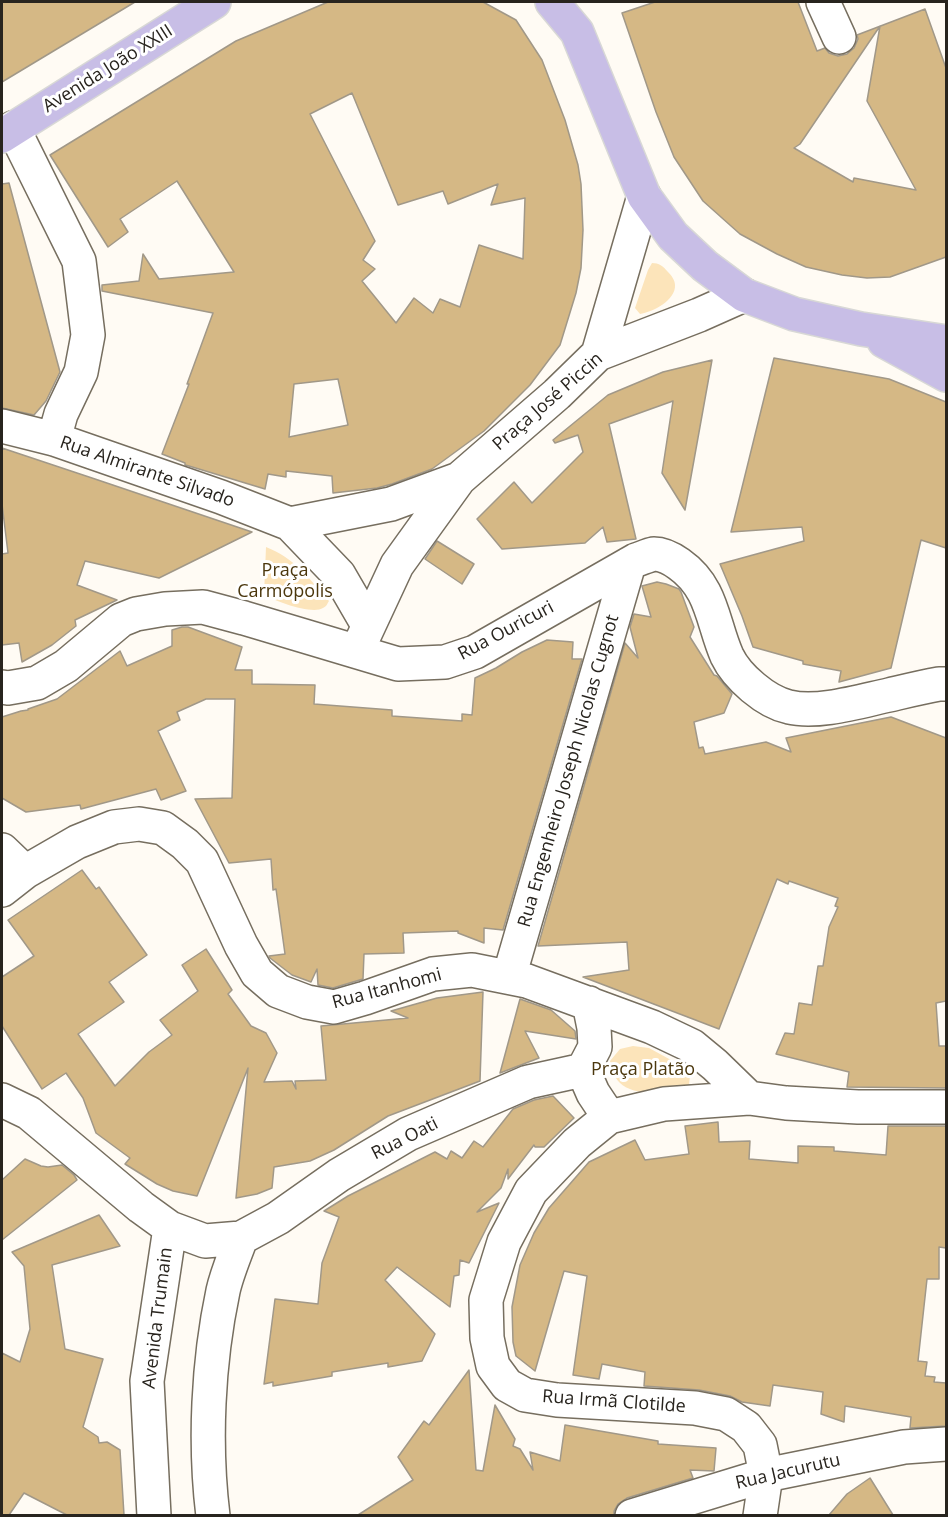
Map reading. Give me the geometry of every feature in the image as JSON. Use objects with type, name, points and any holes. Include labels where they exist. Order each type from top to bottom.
[{"type":"main road","name":"Avenida João XXIII","points":[[7,132],[214,2]]},
{"type":"main road","points":[[552,2],[576,17],[644,196],[673,236],[705,266],[744,295],[794,314],[861,329],[946,342]]},
{"type":"main road","points":[[861,329],[946,375]]},
{"type":"street","points":[[823,2],[839,37]]},
{"type":"street","points":[[7,132],[79,261],[88,334],[81,372],[61,414],[54,439]]},
{"type":"street","points":[[598,354],[644,196]]},
{"type":"street","name":"Praça José Piccin","points":[[459,479],[557,394],[598,354],[744,295]]},
{"type":"street","name":"Rua Almirante Silvado","points":[[2,426],[54,439],[222,497],[290,524],[339,575],[362,638]]},
{"type":"street","points":[[290,524],[391,504],[459,479]]},
{"type":"street","points":[[362,638],[397,565],[459,479]]},
{"type":"street","name":"Rua Ouricuri","points":[[2,687],[38,683],[66,666],[122,620],[136,614],[165,609],[203,607],[362,638],[398,664],[445,662],[476,652],[636,560],[654,554],[669,557],[687,569],[702,587],[714,614],[728,657],[747,683],[768,699],[790,707],[819,709],[946,684]]},
{"type":"street","name":"Rua Engenheiro Joseph Nicolas Cugnot","points":[[509,977],[629,564]]},
{"type":"street","name":"Rua Itanhomi","points":[[13,881],[76,842],[114,827],[139,824],[163,828],[185,844],[202,861],[241,945],[257,973],[278,991],[307,1002],[334,1007],[433,974],[472,970],[527,981],[589,1003]]},
{"type":"street","points":[[2,850],[13,881]]},
{"type":"street","points":[[589,1003],[595,1047],[583,1070],[593,1093],[609,1117]]},
{"type":"street","points":[[589,1003],[652,1027],[692,1046],[750,1098]]},
{"type":"street","name":"Rua Oati","points":[[241,1238],[278,1218],[339,1175],[408,1134],[528,1082],[583,1070]]},
{"type":"street","name":"Rua Irmã Clotilde","points":[[760,1515],[766,1475],[760,1445],[746,1427],[726,1414],[695,1408],[557,1400],[525,1395],[507,1385],[493,1366],[487,1338],[486,1300],[504,1242],[531,1191],[577,1143],[609,1117],[664,1104],[750,1098],[786,1103],[858,1107],[946,1107]]},
{"type":"street","points":[[2,1100],[29,1113],[141,1207],[170,1228],[205,1241],[241,1238],[224,1289],[213,1349],[208,1418],[213,1515]]},
{"type":"street","name":"Avenida Trumain","points":[[154,1515],[147,1381],[170,1228]]},
{"type":"street","name":"Rua Jacurutu","points":[[632,1515],[766,1475],[904,1447],[946,1444]]},
{"type":"green space","points":[[652,263],[661,265],[674,279],[674,290],[672,296],[663,304],[640,314],[635,308]]},
{"type":"green space","name":"Praça Carmópolis","points":[[266,547],[285,557],[315,584],[329,601],[326,606],[318,610],[302,609],[264,595]]},
{"type":"green space","name":"Praça Platão","points":[[633,1046],[649,1048],[671,1060],[690,1075],[685,1095],[642,1092],[620,1083],[610,1061],[620,1049]]},
{"type":"building","points":[[2,2],[135,2],[2,82]]},
{"type":"building","points":[[328,2],[483,2],[516,20],[542,60],[565,120],[581,184],[583,230],[581,268],[576,293],[560,345],[530,385],[484,431],[432,469],[377,488],[333,493],[332,476],[286,471],[286,477],[268,474],[265,489],[185,465],[185,463],[162,454],[213,313],[102,291],[102,285],[139,281],[143,254],[159,279],[234,272],[177,181],[120,219],[128,232],[108,247],[50,155],[236,41]],"holes":[[[352,93],[398,205],[443,191],[448,204],[498,184],[491,205],[525,198],[523,259],[479,245],[460,307],[440,299],[433,313],[414,298],[396,323],[362,281],[375,269],[363,260],[375,241],[310,114]],[[338,379],[348,425],[289,437],[294,384]]]},
{"type":"building","points":[[655,2],[798,2],[817,51],[825,48],[829,53],[838,56],[847,54],[854,48],[858,39],[857,35],[880,26],[925,9],[946,68],[946,257],[890,277],[867,278],[806,267],[777,254],[740,234],[703,201],[674,157],[622,13]],"holes":[[[880,26],[867,101],[916,190],[854,178],[853,182],[794,148],[800,144]]]},
{"type":"building","points":[[9,183],[60,372],[46,401],[34,415],[2,408],[2,184]]},
{"type":"building","points":[[774,358],[889,379],[946,402],[946,548],[921,540],[891,668],[839,682],[841,671],[803,664],[803,661],[753,647],[720,564],[804,541],[802,527],[731,532]]},
{"type":"building","points":[[712,360],[685,510],[662,473],[673,401],[609,424],[636,539],[607,542],[603,527],[585,543],[502,549],[477,519],[514,482],[532,503],[583,452],[578,435],[555,443],[553,440],[608,395],[663,372]]},
{"type":"building","points":[[2,448],[252,532],[159,578],[85,561],[77,585],[117,600],[75,620],[76,626],[52,645],[22,662],[19,643],[2,645],[2,554],[8,553],[2,504]]},
{"type":"building","points":[[437,541],[474,564],[462,584],[425,559]]},
{"type":"building","points":[[657,582],[679,589],[694,627],[690,637],[714,675],[732,694],[724,713],[694,722],[699,748],[703,747],[705,754],[766,742],[791,752],[786,738],[891,717],[946,738],[946,1001],[936,1003],[939,1046],[946,1046],[946,1088],[847,1087],[849,1072],[776,1054],[785,1033],[794,1034],[799,1003],[812,1005],[818,966],[823,966],[829,927],[838,907],[835,906],[838,898],[777,879],[719,1029],[583,977],[629,970],[627,942],[538,946],[625,643],[638,658],[630,627],[634,614],[651,617],[642,586]]},
{"type":"building","points":[[188,627],[242,647],[235,670],[252,670],[252,684],[315,685],[314,704],[392,710],[392,716],[462,721],[462,714],[472,715],[475,678],[547,640],[573,642],[572,659],[582,659],[503,930],[484,928],[484,943],[458,933],[458,931],[403,933],[404,953],[364,954],[363,979],[333,988],[318,985],[317,969],[311,982],[292,975],[270,958],[269,956],[285,954],[276,889],[273,890],[271,859],[229,863],[195,799],[232,798],[235,699],[206,699],[177,712],[180,720],[158,731],[186,791],[161,800],[156,789],[81,809],[80,805],[26,812],[2,798],[2,717],[57,699],[120,651],[127,666],[172,646],[172,630]]},
{"type":"building","points":[[82,870],[96,889],[99,887],[147,955],[109,982],[124,1002],[78,1034],[115,1086],[149,1052],[172,1035],[160,1020],[198,991],[182,965],[206,949],[232,990],[228,994],[251,1026],[266,1033],[277,1053],[264,1082],[292,1081],[296,1089],[295,1081],[326,1080],[321,1026],[408,1018],[391,1011],[437,998],[483,992],[480,1081],[388,1116],[334,1150],[310,1161],[274,1167],[272,1188],[236,1198],[248,1068],[197,1196],[173,1191],[157,1184],[125,1164],[130,1158],[96,1133],[83,1098],[66,1073],[42,1089],[2,1026],[2,977],[34,956],[8,920]]},
{"type":"building","points":[[520,999],[551,1010],[575,1031],[576,1039],[525,1031],[539,1058],[500,1073]]},
{"type":"building","points":[[553,1096],[574,1118],[544,1147],[534,1145],[508,1179],[508,1169],[501,1188],[477,1212],[499,1203],[469,1263],[460,1260],[459,1275],[454,1276],[450,1307],[397,1267],[385,1280],[435,1334],[422,1361],[388,1367],[388,1363],[332,1372],[332,1376],[273,1386],[273,1382],[264,1384],[275,1299],[318,1304],[322,1263],[339,1217],[324,1211],[348,1196],[435,1152],[447,1159],[451,1151],[462,1158],[474,1141],[483,1147],[513,1109],[534,1100]]},
{"type":"building","points":[[718,1122],[719,1142],[750,1141],[749,1159],[798,1163],[798,1146],[834,1147],[834,1151],[886,1155],[888,1126],[946,1126],[946,1248],[939,1247],[939,1279],[927,1279],[918,1361],[927,1362],[925,1376],[935,1377],[934,1382],[946,1383],[946,1426],[910,1428],[911,1417],[845,1406],[844,1422],[821,1414],[823,1392],[773,1385],[770,1406],[742,1402],[730,1396],[699,1390],[644,1386],[645,1372],[602,1364],[599,1379],[573,1375],[587,1276],[564,1271],[535,1371],[516,1356],[513,1342],[512,1307],[520,1265],[534,1233],[549,1208],[589,1162],[635,1140],[645,1160],[689,1154],[685,1126]]},
{"type":"building","points":[[25,1159],[41,1166],[62,1165],[77,1180],[2,1240],[2,1180]]},
{"type":"building","points":[[99,1215],[120,1246],[52,1265],[65,1349],[103,1359],[83,1427],[98,1437],[99,1443],[107,1442],[120,1450],[124,1515],[67,1515],[24,1493],[9,1515],[2,1515],[2,1353],[20,1362],[30,1329],[24,1266],[12,1252]]},
{"type":"building","points":[[469,1370],[476,1470],[483,1471],[495,1405],[515,1439],[513,1446],[520,1449],[533,1470],[530,1452],[560,1461],[565,1425],[658,1441],[658,1444],[716,1448],[714,1471],[690,1470],[693,1478],[627,1498],[618,1504],[614,1515],[358,1515],[413,1480],[398,1457],[424,1421],[429,1425]]},
{"type":"building","points":[[870,1478],[893,1515],[829,1515],[847,1494]]}]
